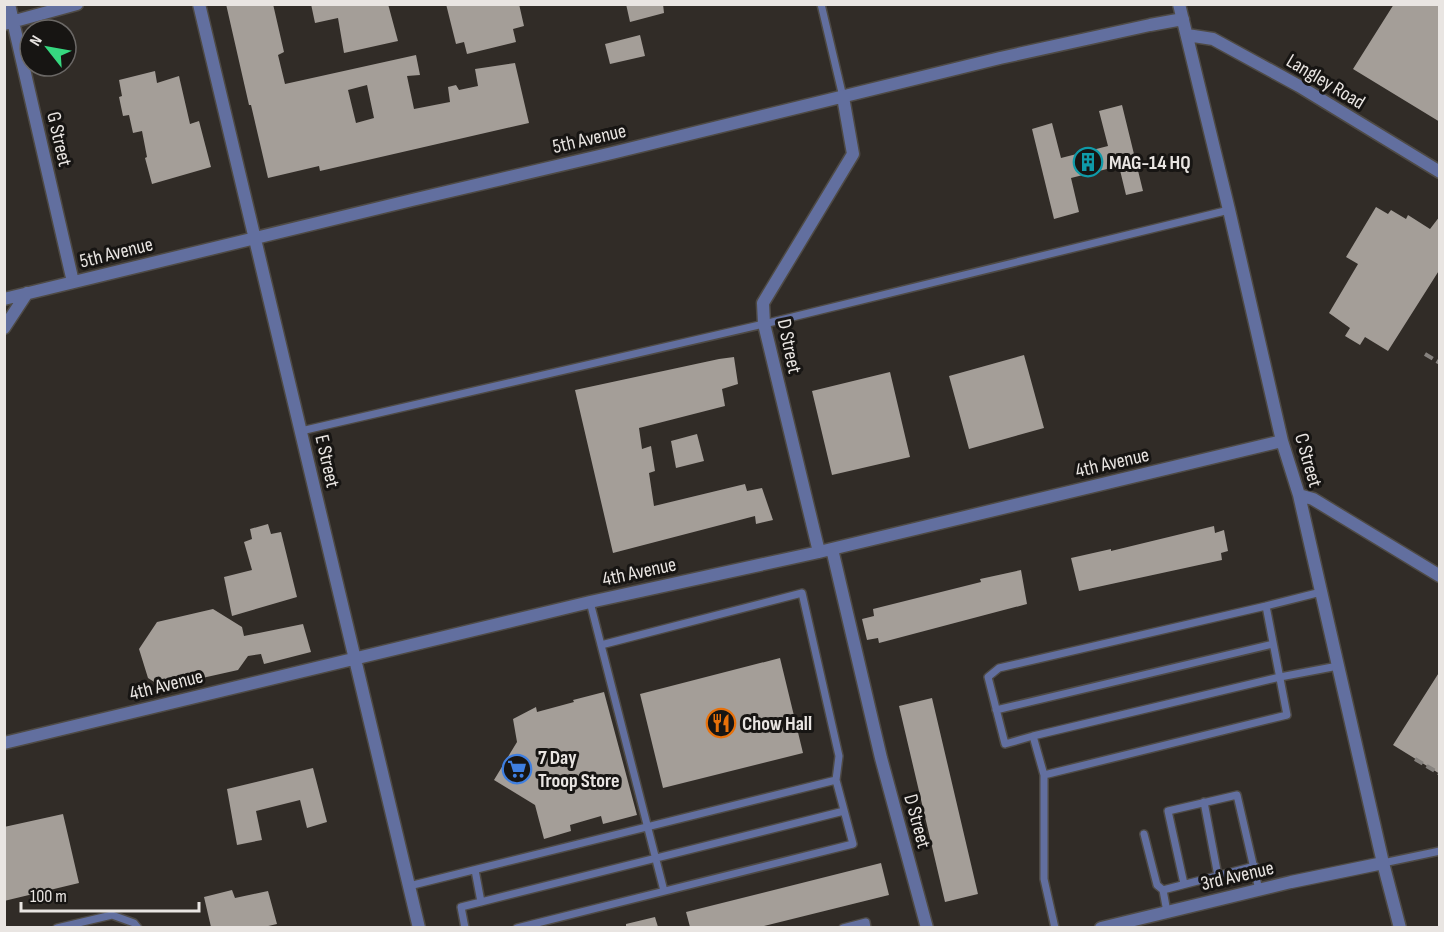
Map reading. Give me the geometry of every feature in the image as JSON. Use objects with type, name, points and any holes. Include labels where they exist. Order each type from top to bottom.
[{"type":"street","name":"G Street","points":[[9,4],[9,23],[73,282]]},
{"type":"street","points":[[9,23],[76,4]]},
{"type":"street","name":"E Street","points":[[199,4],[419,927]]},
{"type":"street","name":"C Street","points":[[1179,4],[1282,441],[1299,495],[1383,863],[1400,927]]},
{"type":"street","name":"5th Avenue","points":[[4,298],[1012,56],[1183,19]]},
{"type":"street","name":"Langley Road","points":[[1187,35],[1213,39],[1299,86],[1440,172]]},
{"type":"street","name":"D Street","points":[[843,97],[853,154],[763,303],[764,324],[927,927]]},
{"type":"street","points":[[4,328],[27,293]]},
{"type":"street","name":"4th Avenue","points":[[4,743],[590,602],[825,550],[1282,441]]},
{"type":"street","points":[[1299,495],[1314,500],[1440,576]]},
{"type":"street","name":"3rd Avenue","points":[[1101,927],[1383,863]]},
{"type":"lane","points":[[821,4],[843,97]]},
{"type":"lane","points":[[301,431],[764,324],[1229,210]]},
{"type":"lane","points":[[1321,592],[999,668],[988,677],[1005,744],[1280,676],[1338,666]]},
{"type":"lane","points":[[517,927],[853,844],[836,780],[839,756],[801,593],[601,645]]},
{"type":"lane","points":[[590,602],[664,891]]},
{"type":"lane","points":[[1044,775],[1287,715],[1266,606]]},
{"type":"lane","points":[[996,710],[1274,644]]},
{"type":"lane","points":[[1033,736],[1044,775],[1044,879],[1055,927]]},
{"type":"lane","points":[[409,886],[836,780]]},
{"type":"lane","points":[[1184,884],[1168,811],[1237,795],[1259,890]]},
{"type":"lane","points":[[1204,802],[1218,876]]},
{"type":"lane","points":[[465,927],[460,907],[844,811]]},
{"type":"lane","points":[[1144,834],[1157,885],[1163,890],[1167,912]]},
{"type":"lane","points":[[1383,863],[1440,851]]},
{"type":"lane","points":[[1163,890],[1255,866]]},
{"type":"lane","points":[[475,870],[481,902]]},
{"type":"lane","points":[[57,927],[112,915],[134,922],[138,927]]},
{"type":"lane","points":[[843,927],[866,922],[867,927]]},
{"type":"building","points":[[226,4],[273,4],[284,52],[278,55],[285,84],[416,55],[420,75],[407,76],[414,109],[450,102],[448,87],[456,85],[459,90],[478,86],[475,69],[515,63],[529,123],[320,171],[319,166],[268,178],[251,105],[249,105]],"holes":[[[367,85],[374,118],[356,123],[348,90]]]},
{"type":"building","points":[[311,4],[388,4],[398,41],[344,53],[338,18],[315,23]]},
{"type":"building","points":[[446,4],[519,4],[524,26],[513,29],[516,42],[467,54],[464,42],[456,44]]},
{"type":"building","points":[[626,4],[663,4],[664,13],[630,22]]},
{"type":"building","points":[[1394,4],[1440,4],[1440,122],[1353,69]]},
{"type":"building","points":[[640,35],[645,56],[610,64],[605,44]]},
{"type":"building","points":[[155,71],[157,83],[179,76],[190,124],[199,121],[211,167],[152,184],[145,158],[147,157],[142,131],[133,133],[129,115],[123,116],[119,97],[122,96],[119,80]]},
{"type":"building","name":"MAG-14 HQ","points":[[1122,105],[1143,191],[1126,195],[1119,166],[1071,178],[1079,212],[1054,219],[1032,129],[1052,123],[1061,158],[1108,146],[1099,111]]},
{"type":"building","points":[[1376,207],[1388,214],[1391,210],[1406,219],[1408,215],[1430,229],[1440,216],[1440,269],[1388,351],[1365,337],[1360,345],[1345,336],[1350,328],[1329,313],[1358,264],[1346,257]]},
{"type":"building","points":[[1024,355],[1044,428],[969,449],[949,376]]},
{"type":"building","points":[[734,357],[738,384],[722,389],[725,406],[639,428],[642,449],[651,446],[655,471],[649,473],[654,506],[745,484],[747,491],[762,488],[773,520],[756,524],[755,516],[613,553],[575,390]]},
{"type":"building","points":[[890,372],[910,457],[832,475],[812,391]]},
{"type":"building","points":[[697,434],[704,461],[676,468],[671,441]]},
{"type":"building","points":[[268,524],[271,534],[281,532],[297,597],[232,616],[224,577],[252,570],[244,542],[252,539],[250,529]]},
{"type":"building","points":[[1214,526],[1215,533],[1224,530],[1228,551],[1221,553],[1222,560],[1079,591],[1071,558],[1111,549],[1111,551]]},
{"type":"building","points":[[1021,570],[1027,604],[879,643],[878,638],[867,640],[862,619],[874,616],[873,609]]},
{"type":"building","points":[[213,609],[242,627],[244,636],[303,624],[311,652],[264,664],[261,654],[248,656],[238,670],[162,687],[148,678],[139,649],[157,622]]},
{"type":"building","name":"Chow Hall","points":[[780,658],[803,753],[663,788],[640,694]]},
{"type":"building","points":[[1440,671],[1440,774],[1393,745]]},
{"type":"building","points":[[604,692],[637,815],[603,824],[601,816],[570,825],[571,831],[544,839],[535,805],[494,780],[517,742],[513,719],[536,707],[537,712]]},
{"type":"building","points":[[932,698],[978,894],[945,902],[899,706]]},
{"type":"building","points":[[313,768],[327,822],[307,828],[300,800],[256,811],[262,840],[237,845],[227,789]]},
{"type":"building","points":[[63,814],[79,883],[4,901],[4,827]]},
{"type":"building","points":[[881,863],[889,895],[760,927],[690,927],[686,912]]},
{"type":"building","points":[[232,890],[235,898],[268,891],[277,924],[264,927],[211,927],[204,897]]},
{"type":"building","points":[[655,917],[658,927],[626,927],[626,924]]},
{"type":"railway","points":[[1425,354],[1440,363]]},
{"type":"railway","points":[[1415,759],[1440,774]]},
{"type":"place","name":"MAG-14 HQ","points":[[1088,162]]},
{"type":"place","name":"Chow Hall","points":[[721,723]]},
{"type":"place","name":"7 Day Troop Store","points":[[517,769]]}]
